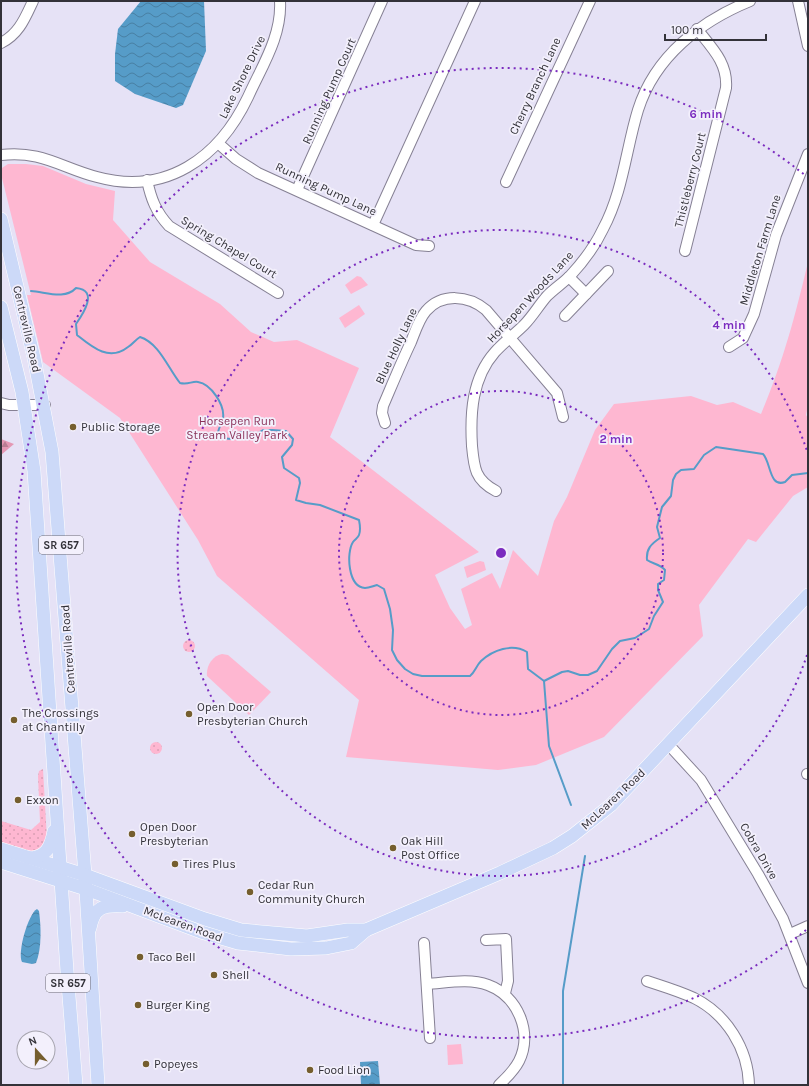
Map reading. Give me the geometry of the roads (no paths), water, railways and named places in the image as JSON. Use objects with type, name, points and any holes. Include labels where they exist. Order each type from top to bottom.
[{"type":"main road","name":"Centreville Road","points":[[1,219],[44,405],[52,452],[86,889],[98,1085]]},
{"type":"main road","name":"Centreville Road","points":[[1,307],[24,405],[34,471],[56,816],[76,1085]]},
{"type":"main road","name":"McLearen Road","points":[[1,849],[26,858],[86,889],[220,938],[253,945],[291,949],[326,948],[351,943],[366,930],[500,873],[563,842],[611,805],[808,595]]},
{"type":"main road","points":[[26,858],[35,858],[47,852],[52,843],[56,816]]},
{"type":"main road","name":"McLearen Road","points":[[1,862],[61,875],[85,876],[205,919],[241,930],[307,936],[348,930],[366,930]]},
{"type":"main road","points":[[89,936],[91,920],[100,909],[106,906],[139,908]]},
{"type":"street","points":[[1,43],[12,36],[20,27],[33,1]]},
{"type":"street","name":"Lake Shore Drive","points":[[1,155],[21,154],[39,156],[108,180],[123,181],[161,178],[187,168],[219,144],[238,118],[277,35],[280,19],[280,1]]},
{"type":"street","name":"Running Pump Court","points":[[297,190],[382,1]]},
{"type":"street","points":[[373,225],[475,1]]},
{"type":"street","name":"Cherry Branch Lane","points":[[506,182],[590,1]]},
{"type":"street","name":"Horsepen Woods Lane","points":[[496,491],[485,486],[477,476],[473,462],[470,422],[472,404],[484,370],[490,359],[525,324],[547,296],[569,277],[587,255],[603,229],[611,211],[639,108],[649,86],[662,64],[684,39],[697,29],[724,12],[750,1]]},
{"type":"street","points":[[798,1],[808,46]]},
{"type":"street","name":"Thistleberry Court","points":[[685,251],[726,88],[727,78],[724,66],[718,56],[697,29]]},
{"type":"street","name":"Running Pump Lane","points":[[219,144],[249,168],[416,245],[429,246]]},
{"type":"street","name":"Middleton Farm Lane","points":[[729,347],[743,338],[754,314],[776,235],[808,154]]},
{"type":"street","name":"Spring Chapel Court","points":[[147,180],[150,196],[156,210],[169,226],[278,293]]},
{"type":"street","points":[[565,316],[608,271]]},
{"type":"street","points":[[569,277],[586,294]]},
{"type":"street","name":"Blue Holly Lane","points":[[385,423],[382,413],[382,406],[422,317],[435,303],[449,298],[458,298],[475,302],[486,310],[557,393],[563,417]]},
{"type":"street","points":[[1,402],[9,405],[44,405]]},
{"type":"street","name":"Cobra Drive","points":[[668,744],[697,775],[758,874],[790,934],[808,983]]},
{"type":"street","points":[[790,934],[808,926]]},
{"type":"street","points":[[486,940],[506,939],[508,981],[505,994]]},
{"type":"street","points":[[424,943],[430,1038]]},
{"type":"street","points":[[647,980],[695,999],[715,1012],[735,1036],[747,1067],[749,1085]]},
{"type":"street","points":[[426,984],[479,982],[505,994],[514,1005],[522,1021],[524,1045],[516,1068],[500,1085]]},
{"type":"water","points":[[141,1],[204,1],[206,51],[183,105],[176,108],[135,94],[115,81],[115,54],[118,29]]},
{"type":"water","points":[[37,909],[40,917],[40,944],[36,963],[32,964],[22,962],[21,951],[24,934],[30,918]]},
{"type":"water","points":[[378,1061],[380,1085],[361,1085],[360,1062]]},
{"type":"waterway","points":[[31,291],[66,294],[72,292],[76,288],[87,293],[88,298],[85,309],[76,324],[77,335],[95,348],[107,353],[121,351],[130,346],[140,337],[147,340],[158,350],[180,383],[185,384],[198,382],[208,387],[216,396],[222,407],[223,413],[223,418],[218,432],[221,438],[231,439],[241,432],[258,433],[263,430],[286,431],[293,439],[292,445],[282,457],[284,468],[299,478],[300,483],[296,500],[320,505],[359,520],[360,533],[351,547],[349,561],[352,576],[359,586],[366,588],[377,585],[384,589],[390,609],[393,630],[392,650],[397,660],[405,669],[413,674],[422,676],[470,676],[479,663],[486,657],[497,651],[509,648],[521,649],[527,652],[528,669],[544,681],[562,672],[568,671],[580,675],[588,675],[597,671],[612,649],[620,641],[635,638],[649,629],[654,616],[663,602],[658,590],[658,584],[664,580],[665,570],[661,566],[647,560],[647,553],[654,542],[660,538],[657,527],[662,507],[671,496],[673,480],[676,474],[681,470],[694,469],[704,455],[716,447],[763,454],[766,458],[773,478],[780,483],[785,482],[792,475],[808,473]]},
{"type":"waterway","points":[[544,681],[549,746],[571,805]]},
{"type":"waterway","points":[[563,1085],[563,991],[585,856]]},
{"type":"place","name":"Public Storage","points":[[73,427]]},
{"type":"place","name":"Open Door Presbyterian Church","points":[[189,714]]},
{"type":"place","name":"The Crossings at Chantilly","points":[[14,720]]},
{"type":"place","name":"Exxon","points":[[18,800]]},
{"type":"place","name":"Open Door Presbyterian","points":[[132,834]]},
{"type":"place","name":"Oak Hill Post Office","points":[[393,848]]},
{"type":"place","name":"Tires Plus","points":[[175,864]]},
{"type":"place","name":"Cedar Run Community Church","points":[[250,892]]},
{"type":"place","name":"Taco Bell","points":[[140,957]]},
{"type":"place","name":"Shell","points":[[214,975]]},
{"type":"place","name":"Burger King","points":[[138,1005]]},
{"type":"place","name":"Popeyes","points":[[146,1064]]},
{"type":"place","name":"Food Lion","points":[[310,1070]]},
{"type":"park label","name":"Horsepen Run Stream Valley Park","points":[[237,428]]}]
